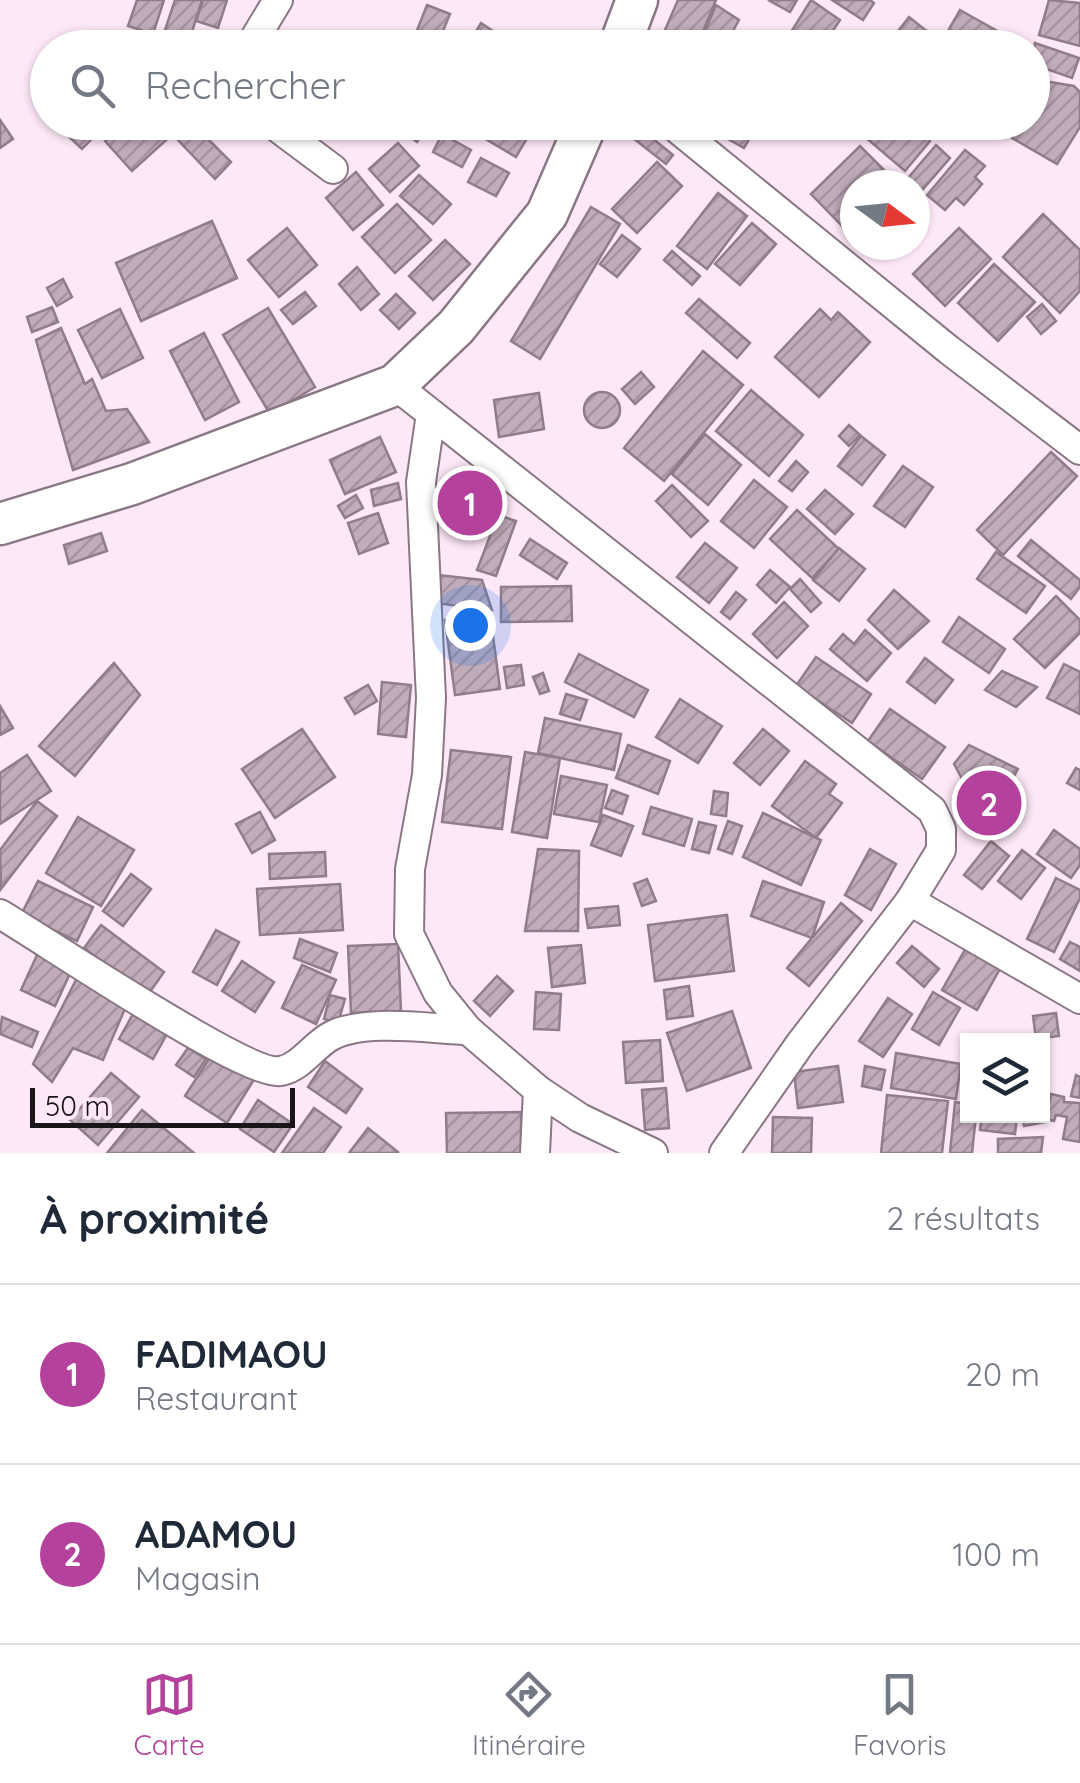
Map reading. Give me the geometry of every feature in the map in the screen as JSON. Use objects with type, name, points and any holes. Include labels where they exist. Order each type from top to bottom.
[{"type":"street","points":[[260,30],[278,0]]},
{"type":"street","points":[[625,30],[637,0]]},
{"type":"street","points":[[295,140],[333,168]]},
{"type":"street","points":[[0,524],[132,484],[395,385],[456,327],[547,214],[579,140]]},
{"type":"street","points":[[691,140],[949,350],[1080,450]]},
{"type":"street","points":[[395,385],[932,810],[941,829],[940,850],[910,900],[800,1044],[724,1153]]},
{"type":"street","points":[[431,414],[421,482],[431,698],[426,775],[410,869],[410,934],[438,993],[468,1030],[538,1090],[580,1118],[653,1153]]},
{"type":"street","points":[[910,900],[1080,998]]},
{"type":"street","points":[[0,914],[207,1042],[269,1071],[283,1071],[331,1036],[364,1026],[468,1030]]},
{"type":"street","points":[[534,1153],[538,1090]]},
{"type":"building","points":[[137,0],[164,0],[154,30],[128,26]]},
{"type":"building","points":[[175,0],[202,0],[193,30],[165,30]]},
{"type":"building","points":[[203,0],[227,0],[218,28],[196,21]]},
{"type":"building","points":[[678,0],[716,0],[704,30],[665,30]]},
{"type":"building","points":[[768,0],[797,0],[790,12]]},
{"type":"building","points":[[811,0],[840,20],[833,30],[792,30]]},
{"type":"building","points":[[832,0],[870,0],[874,3],[863,20]]},
{"type":"building","points":[[1049,0],[1080,3],[1080,46],[1050,38],[1050,30],[1040,30]]},
{"type":"building","points":[[427,5],[450,14],[443,30],[417,30]]},
{"type":"building","points":[[716,5],[739,20],[734,30],[705,30]]},
{"type":"building","points":[[960,10],[995,30],[951,30]]},
{"type":"building","points":[[909,17],[925,30],[899,30]]},
{"type":"building","points":[[1050,48],[1079,58],[1072,78],[1050,70]]},
{"type":"building","points":[[1050,82],[1074,86],[1080,92],[1080,127],[1057,164],[1015,140],[1050,140]]},
{"type":"building","points":[[0,120],[13,139],[0,148]]},
{"type":"building","points":[[72,140],[91,140],[82,149]]},
{"type":"building","points":[[106,140],[166,140],[132,171]]},
{"type":"building","points":[[178,140],[209,140],[231,162],[215,179]]},
{"type":"building","points":[[439,140],[453,140],[471,150],[462,167],[433,152]]},
{"type":"building","points":[[487,140],[526,140],[516,157]]},
{"type":"building","points":[[636,140],[655,140],[673,155],[666,164]]},
{"type":"building","points":[[730,140],[749,140],[744,148]]},
{"type":"building","points":[[869,140],[929,140],[904,170]]},
{"type":"building","points":[[398,143],[419,166],[390,192],[369,169]]},
{"type":"building","points":[[936,145],[950,158],[930,181],[930,170],[915,170]]},
{"type":"building","points":[[860,146],[884,170],[840,170],[840,224],[811,194]]},
{"type":"building","points":[[965,150],[985,166],[975,177],[982,184],[964,205],[956,198],[945,210],[930,198],[930,191]]},
{"type":"building","points":[[481,158],[509,173],[496,196],[468,182]]},
{"type":"building","points":[[657,162],[682,186],[637,233],[612,209]]},
{"type":"building","points":[[356,172],[383,205],[353,230],[326,198]]},
{"type":"building","points":[[419,175],[451,204],[433,224],[400,196]]},
{"type":"building","points":[[718,193],[747,216],[707,269],[677,246]]},
{"type":"building","points":[[397,204],[431,240],[395,273],[362,237]]},
{"type":"building","points":[[591,207],[620,224],[540,359],[511,341]]},
{"type":"building","points":[[1043,214],[1080,250],[1080,291],[1060,313],[1003,257]]},
{"type":"building","points":[[212,221],[237,278],[141,321],[116,263]]},
{"type":"building","points":[[752,223],[776,244],[740,285],[715,264]]},
{"type":"building","points":[[287,228],[317,265],[279,297],[248,260]]},
{"type":"building","points":[[959,228],[991,259],[945,306],[913,274]]},
{"type":"building","points":[[622,235],[640,249],[617,277],[600,264]]},
{"type":"building","points":[[445,240],[470,264],[433,300],[409,276]]},
{"type":"building","points":[[672,251],[700,276],[692,285],[664,260]]},
{"type":"building","points":[[994,264],[1035,302],[998,341],[958,303]]},
{"type":"building","points":[[357,267],[379,294],[361,310],[339,284]]},
{"type":"building","points":[[63,279],[72,297],[57,306],[47,288]]},
{"type":"building","points":[[305,292],[316,306],[293,324],[281,310]]},
{"type":"building","points":[[396,294],[415,313],[399,329],[380,310]]},
{"type":"building","points":[[699,299],[750,343],[737,358],[686,313]]},
{"type":"building","points":[[1042,304],[1056,321],[1041,334],[1027,317]]},
{"type":"building","points":[[52,307],[58,322],[32,332],[27,317]]},
{"type":"building","points":[[268,308],[315,387],[270,414],[223,335]]},
{"type":"building","points":[[120,309],[143,358],[102,378],[78,330]]},
{"type":"building","points":[[820,309],[831,320],[838,312],[870,342],[819,397],[775,357]]},
{"type":"building","points":[[61,328],[85,384],[92,379],[106,411],[127,409],[149,442],[73,470],[36,340]]},
{"type":"building","points":[[204,333],[239,402],[205,420],[170,351]]},
{"type":"building","points":[[703,351],[743,385],[664,481],[624,448]]},
{"type":"building","points":[[641,372],[654,387],[635,404],[622,389]]},
{"type":"building","points":[[751,390],[803,435],[769,476],[716,431]]},
{"type":"building","points":[[602,392],[615,397],[620,410],[615,423],[602,428],[589,423],[584,410],[589,397]]},
{"type":"building","points":[[539,393],[544,429],[499,437],[494,400]]},
{"type":"building","points":[[849,425],[860,435],[849,446],[839,436]]},
{"type":"building","points":[[705,434],[741,465],[708,505],[672,474]]},
{"type":"building","points":[[861,436],[885,455],[862,485],[838,466]]},
{"type":"building","points":[[380,437],[396,472],[345,494],[330,460]]},
{"type":"building","points":[[1051,452],[1077,476],[1003,555],[977,530]]},
{"type":"building","points":[[796,461],[808,472],[792,491],[779,481]]},
{"type":"building","points":[[903,466],[933,487],[905,527],[874,506]]},
{"type":"building","points":[[754,480],[787,507],[754,548],[721,521]]},
{"type":"building","points":[[398,483],[401,499],[374,506],[371,490]]},
{"type":"building","points":[[457,485],[496,509],[485,528],[446,503]]},
{"type":"building","points":[[672,485],[708,521],[691,537],[656,501]]},
{"type":"building","points":[[825,490],[853,514],[835,534],[807,509]]},
{"type":"building","points":[[356,495],[363,508],[345,518],[338,506]]},
{"type":"building","points":[[797,510],[839,549],[812,578],[770,539]]},
{"type":"building","points":[[378,513],[388,543],[359,554],[348,523]]},
{"type":"building","points":[[498,515],[516,521],[496,576],[477,570]]},
{"type":"building","points":[[101,533],[107,551],[69,564],[64,545]]},
{"type":"building","points":[[530,539],[567,563],[557,579],[520,555]]},
{"type":"building","points":[[1031,540],[1080,580],[1071,599],[1018,556]]},
{"type":"building","points":[[705,543],[737,568],[709,603],[677,577]]},
{"type":"building","points":[[839,548],[865,569],[839,601],[813,580]]},
{"type":"building","points":[[996,552],[1045,586],[1026,613],[977,579]]},
{"type":"building","points":[[770,570],[790,587],[776,603],[757,585]]},
{"type":"building","points":[[438,575],[482,580],[492,610],[435,603]]},
{"type":"building","points":[[800,579],[821,603],[811,612],[790,589]]},
{"type":"building","points":[[571,586],[572,621],[501,622],[501,587]]},
{"type":"building","points":[[894,590],[929,621],[898,649],[868,620]]},
{"type":"building","points":[[736,592],[746,600],[730,619],[721,612]]},
{"type":"building","points":[[1056,596],[1080,620],[1080,633],[1045,668],[1014,639]]},
{"type":"building","points":[[784,602],[808,626],[777,658],[753,634]]},
{"type":"building","points":[[490,613],[500,689],[455,695],[445,620]]},
{"type":"building","points":[[959,617],[1005,649],[989,673],[943,642]]},
{"type":"building","points":[[865,630],[891,653],[867,681],[830,649],[843,634],[854,644]]},
{"type":"building","points":[[579,654],[648,690],[634,717],[565,682]]},
{"type":"building","points":[[816,657],[871,694],[852,723],[796,686]]},
{"type":"building","points":[[925,658],[953,680],[935,703],[907,682]]},
{"type":"building","points":[[114,663],[140,695],[75,776],[39,746]]},
{"type":"building","points":[[1064,664],[1080,672],[1080,714],[1047,698]]},
{"type":"building","points":[[521,665],[524,685],[507,688],[504,667]]},
{"type":"building","points":[[1002,671],[1037,687],[1016,707],[985,690]]},
{"type":"building","points":[[543,673],[549,691],[540,694],[533,677]]},
{"type":"building","points":[[382,682],[411,685],[406,737],[378,734]]},
{"type":"building","points":[[368,685],[377,701],[355,714],[345,698]]},
{"type":"building","points":[[566,694],[587,700],[580,720],[560,714]]},
{"type":"building","points":[[680,699],[722,726],[698,763],[656,737]]},
{"type":"building","points":[[0,706],[13,728],[0,735]]},
{"type":"building","points":[[890,709],[945,747],[922,779],[868,741]]},
{"type":"building","points":[[545,718],[621,734],[614,770],[538,753]]},
{"type":"building","points":[[302,729],[335,777],[275,818],[242,769]]},
{"type":"building","points":[[763,729],[789,751],[760,785],[734,763]]},
{"type":"building","points":[[628,745],[670,761],[658,794],[616,778]]},
{"type":"building","points":[[969,745],[1018,769],[987,825],[954,764]]},
{"type":"building","points":[[451,750],[511,757],[502,829],[442,822]]},
{"type":"building","points":[[525,752],[560,758],[547,838],[512,832]]},
{"type":"building","points":[[27,755],[51,791],[0,824],[0,773]]},
{"type":"building","points":[[805,761],[836,784],[829,794],[842,803],[816,838],[772,806]]},
{"type":"building","points":[[1076,768],[1080,770],[1080,790],[1067,783]]},
{"type":"building","points":[[561,776],[607,785],[599,822],[554,814]]},
{"type":"building","points":[[612,790],[628,796],[622,814],[605,808]]},
{"type":"building","points":[[714,791],[728,793],[726,816],[711,814]]},
{"type":"building","points":[[37,801],[57,816],[1,889],[0,850]]},
{"type":"building","points":[[651,807],[692,819],[684,846],[643,834]]},
{"type":"building","points":[[260,812],[275,840],[252,853],[236,824]]},
{"type":"building","points":[[763,813],[821,840],[801,885],[743,857]]},
{"type":"building","points":[[603,815],[633,826],[621,856],[591,845]]},
{"type":"building","points":[[78,817],[134,850],[101,906],[46,873]]},
{"type":"building","points":[[728,821],[742,826],[732,854],[718,849]]},
{"type":"building","points":[[699,822],[716,826],[709,853],[692,849]]},
{"type":"building","points":[[1054,830],[1080,849],[1080,865],[1071,878],[1037,854]]},
{"type":"building","points":[[991,841],[1009,856],[982,889],[964,875]]},
{"type":"building","points":[[538,849],[579,851],[578,931],[525,931]]},
{"type":"building","points":[[870,849],[896,864],[871,910],[845,895]]},
{"type":"building","points":[[1022,850],[1045,868],[1021,899],[998,881]]},
{"type":"building","points":[[325,852],[326,876],[270,879],[269,854]]},
{"type":"building","points":[[131,874],[151,889],[123,926],[103,911]]},
{"type":"building","points":[[1056,878],[1080,890],[1080,898],[1054,952],[1027,939]]},
{"type":"building","points":[[647,879],[656,901],[642,906],[634,884]]},
{"type":"building","points":[[38,881],[93,907],[77,941],[21,915]]},
{"type":"building","points":[[763,881],[824,902],[812,938],[751,916]]},
{"type":"building","points":[[340,884],[343,930],[260,935],[257,889]]},
{"type":"building","points":[[841,903],[862,921],[809,986],[787,968]]},
{"type":"building","points":[[618,906],[620,925],[588,928],[585,909]]},
{"type":"building","points":[[727,915],[734,971],[655,981],[648,925]]},
{"type":"building","points":[[101,925],[164,972],[147,996],[84,948]]},
{"type":"building","points":[[216,930],[239,942],[217,985],[193,972]]},
{"type":"building","points":[[300,939],[337,953],[330,972],[294,958]]},
{"type":"building","points":[[1070,942],[1080,947],[1080,971],[1060,959]]},
{"type":"building","points":[[398,944],[401,1011],[351,1013],[348,946]]},
{"type":"building","points":[[581,945],[585,983],[552,987],[548,948]]},
{"type":"building","points":[[912,946],[939,969],[924,987],[897,963]]},
{"type":"building","points":[[966,948],[1001,967],[977,1010],[942,990]]},
{"type":"building","points":[[38,953],[72,969],[55,1006],[21,990]]},
{"type":"building","points":[[242,961],[274,982],[255,1012],[222,991]]},
{"type":"building","points":[[302,965],[336,980],[316,1024],[282,1008]]},
{"type":"building","points":[[497,976],[513,991],[490,1016],[474,1001]]},
{"type":"building","points":[[77,978],[127,1004],[103,1060],[73,1048],[52,1082],[33,1064]]},
{"type":"building","points":[[689,986],[693,1016],[667,1019],[664,990]]},
{"type":"building","points":[[536,992],[561,994],[559,1030],[534,1029]]},
{"type":"building","points":[[933,992],[960,1008],[939,1045],[912,1029]]},
{"type":"building","points":[[330,995],[345,999],[338,1023],[324,1019]]},
{"type":"building","points":[[888,998],[912,1014],[883,1057],[859,1041]]},
{"type":"building","points":[[138,1005],[172,1025],[153,1059],[119,1039]]},
{"type":"building","points":[[732,1011],[751,1068],[687,1091],[667,1033]]},
{"type":"building","points":[[1056,1013],[1059,1036],[1035,1033],[1033,1016]]},
{"type":"building","points":[[2,1017],[38,1032],[32,1047],[0,1034]]},
{"type":"building","points":[[660,1040],[663,1081],[626,1083],[623,1042]]},
{"type":"building","points":[[188,1048],[206,1059],[194,1077],[176,1065]]},
{"type":"building","points":[[214,1051],[255,1078],[227,1123],[185,1096]]},
{"type":"building","points":[[896,1053],[960,1064],[956,1099],[891,1088]]},
{"type":"building","points":[[325,1061],[362,1089],[346,1113],[308,1087]]},
{"type":"building","points":[[838,1066],[843,1102],[798,1108],[794,1072]]},
{"type":"building","points":[[865,1066],[885,1070],[881,1090],[862,1086]]},
{"type":"building","points":[[111,1073],[139,1097],[98,1145],[70,1120]]},
{"type":"building","points":[[1076,1075],[1080,1077],[1080,1098],[1071,1096]]},
{"type":"building","points":[[666,1088],[669,1128],[645,1130],[642,1090]]},
{"type":"building","points":[[1051,1094],[1064,1097],[1064,1102],[1080,1103],[1080,1142],[1063,1139],[1067,1117],[1056,1115],[1054,1121],[1050,1120]]},
{"type":"building","points":[[887,1095],[948,1101],[942,1153],[881,1153]]},
{"type":"building","points":[[258,1100],[293,1124],[274,1152],[240,1129]]},
{"type":"building","points":[[955,1102],[960,1103],[960,1123],[975,1123],[972,1153],[950,1153]]},
{"type":"building","points":[[314,1108],[341,1127],[323,1153],[282,1153]]},
{"type":"building","points":[[142,1110],[194,1153],[107,1153]]},
{"type":"building","points":[[521,1112],[521,1153],[447,1153],[446,1113]]},
{"type":"building","points":[[773,1117],[812,1118],[811,1153],[772,1153]]},
{"type":"building","points":[[981,1123],[1016,1123],[1015,1134],[980,1130]]},
{"type":"building","points":[[368,1128],[398,1152],[349,1153]]},
{"type":"building","points":[[1043,1137],[1041,1153],[998,1153],[998,1139]]},
{"type":"place","name":"FADIMAOU","points":[[470,503]]},
{"type":"place","name":"ADAMOU","points":[[989,803]]}]
